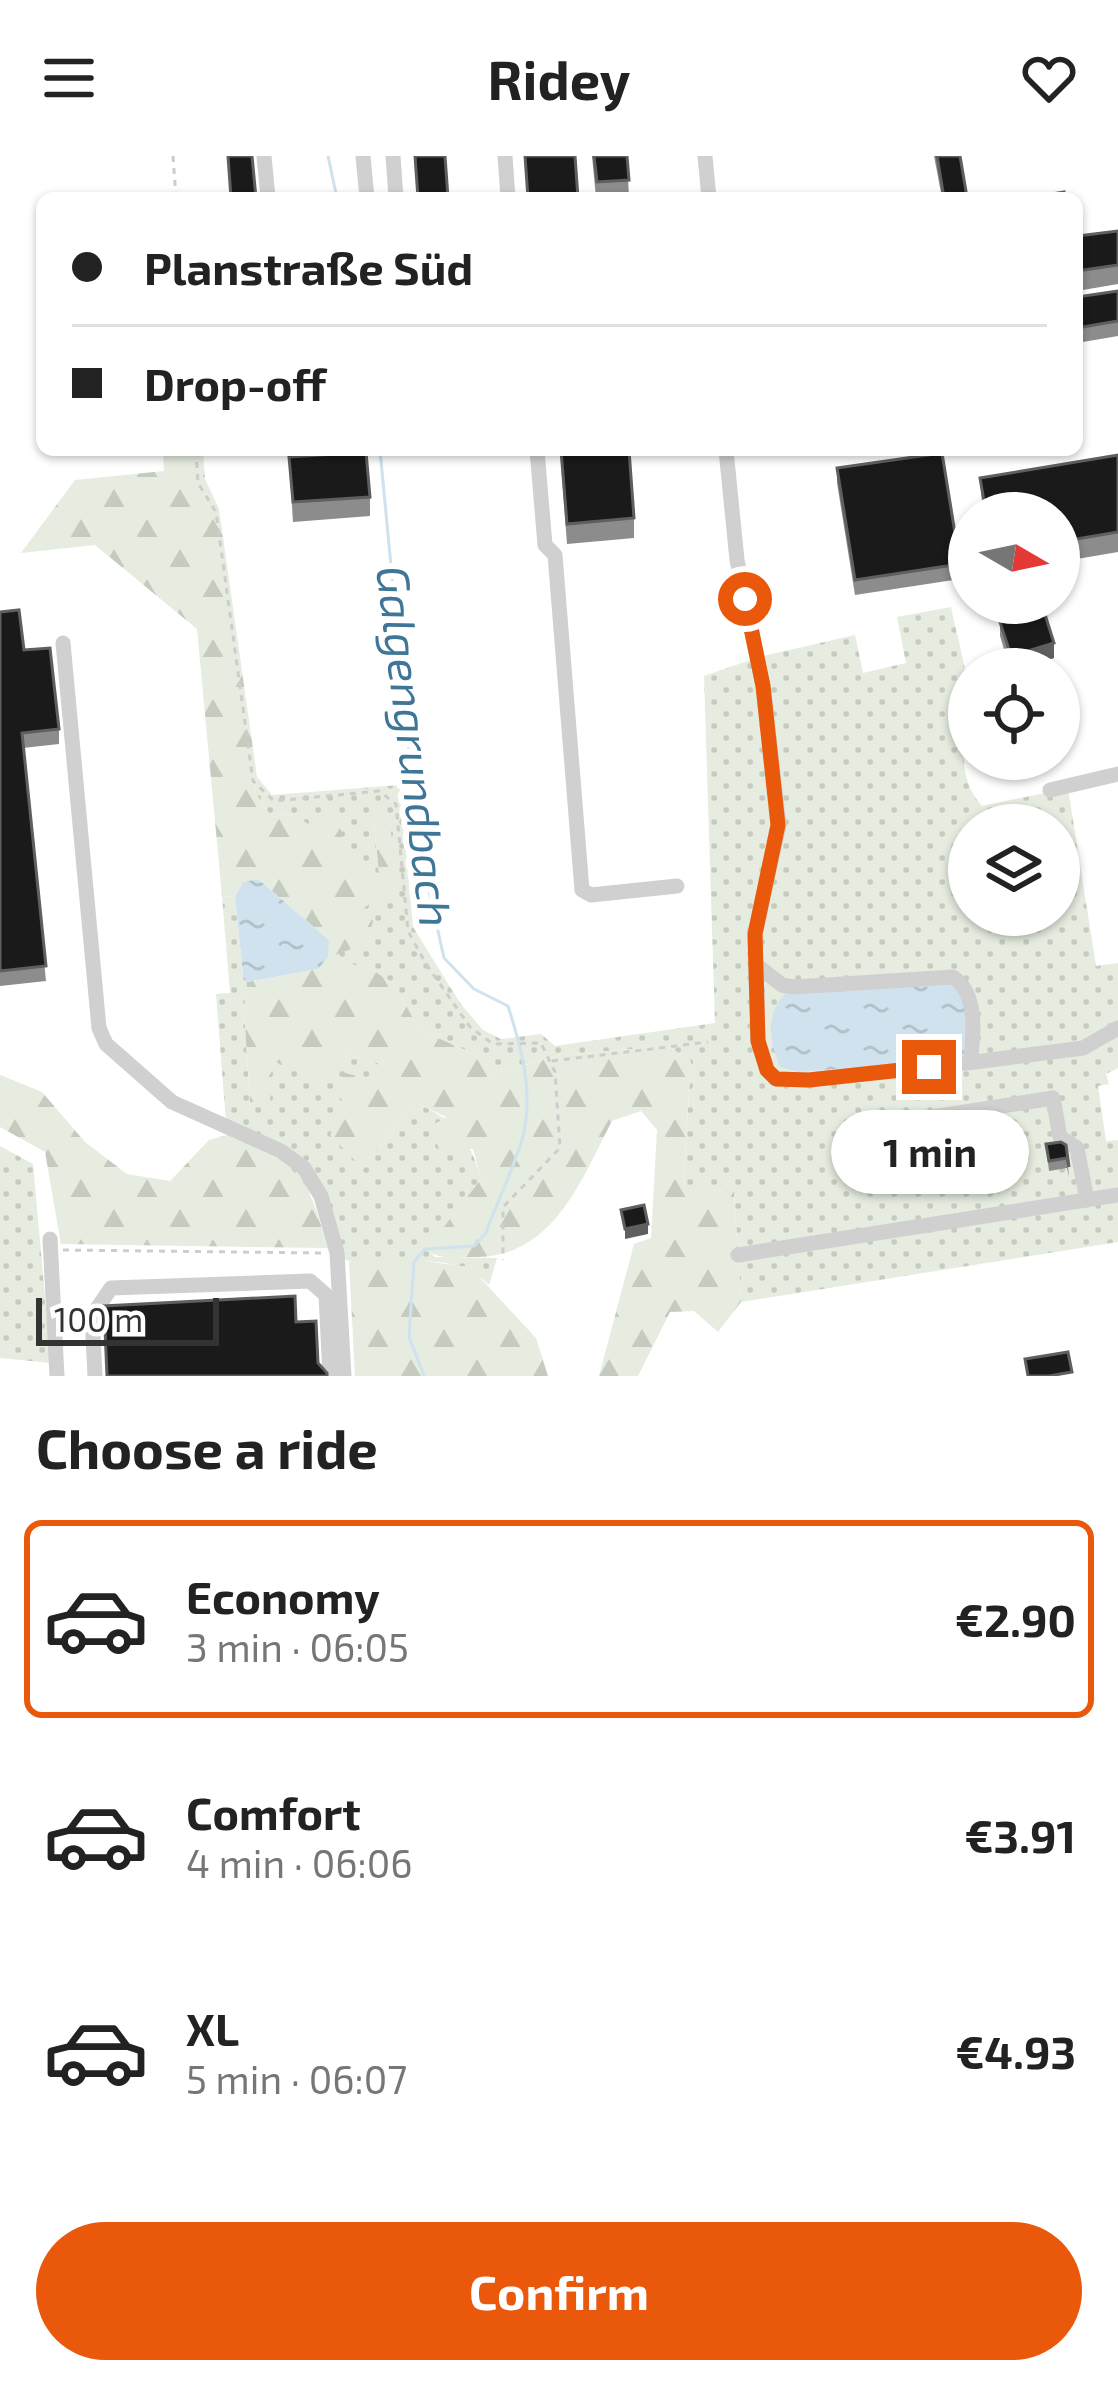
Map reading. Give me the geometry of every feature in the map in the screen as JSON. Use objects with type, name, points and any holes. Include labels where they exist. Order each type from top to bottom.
[{"type":"street","points":[[264,156],[267,192]]},
{"type":"street","points":[[363,156],[366,192]]},
{"type":"street","points":[[393,156],[396,192]]},
{"type":"street","points":[[505,156],[508,192]]},
{"type":"street","points":[[705,156],[708,192]]},
{"type":"street","points":[[538,456],[545,545],[555,555],[582,890],[591,895],[677,886]]},
{"type":"street","points":[[727,456],[736,560],[763,686],[778,825],[755,934],[761,1058],[776,1079],[809,1080],[1083,1048],[1118,1028]]},
{"type":"street","points":[[64,643],[99,1028],[106,1044],[172,1102],[281,1151],[304,1168],[321,1196],[337,1253],[344,1376]]},
{"type":"street","points":[[1050,790],[1118,774]]},
{"type":"street","points":[[755,964],[782,985],[794,987],[953,977],[964,984],[971,998],[970,1062]]},
{"type":"street","points":[[862,1128],[1053,1098],[1060,1137],[1076,1148],[1087,1200]]},
{"type":"street","points":[[738,1255],[1118,1195]]},
{"type":"street","points":[[50,1245],[57,1376]]},
{"type":"street","points":[[95,1376],[92,1316],[111,1288],[310,1282],[326,1295],[330,1376]]},
{"type":"path","points":[[173,156],[176,192]]},
{"type":"path","points":[[196,456],[198,483],[216,512],[253,781],[274,802],[379,791],[396,804],[408,931],[470,1027],[493,1044],[541,1043],[555,1072],[560,1148],[503,1207],[503,1260]]},
{"type":"path","points":[[550,1061],[708,1042]]},
{"type":"path","points":[[50,1245],[337,1253]]},
{"type":"green space","points":[[163,456],[203,456],[205,479],[219,509],[257,777],[255,792],[271,817],[294,814],[308,824],[328,815],[341,830],[341,851],[353,849],[371,878],[379,873],[374,822],[377,814],[389,818],[398,884],[364,908],[373,921],[367,943],[330,957],[374,971],[393,983],[420,1030],[474,1054],[493,1074],[561,1055],[667,1046],[691,1061],[683,1189],[734,1192],[741,1302],[718,1332],[694,1311],[670,1312],[638,1376],[599,1376],[634,1244],[651,1238],[657,1130],[641,1111],[612,1121],[575,1191],[543,1231],[500,1254],[454,1257],[426,1250],[481,1179],[473,1149],[439,1149],[430,1127],[446,1117],[415,1102],[363,1169],[330,1135],[344,1102],[334,1092],[345,1073],[372,1080],[378,1063],[346,1054],[319,1081],[273,1061],[270,1103],[250,1102],[244,1011],[247,982],[318,969],[329,940],[258,879],[243,882],[235,897],[222,896],[197,629],[95,545],[21,553],[75,480],[164,471]]},
{"type":"green space","points":[[948,608],[948,624],[955,624],[960,648],[948,648],[948,780],[967,780],[981,804],[948,804],[948,936],[1080,936],[1080,864],[1096,966],[1118,963],[1118,1068],[1106,1074],[1109,1084],[1098,1086],[1106,1141],[1118,1140],[1118,1242],[741,1302],[734,1192],[683,1190],[691,1061],[667,1046],[561,1055],[493,1074],[474,1054],[420,1030],[393,983],[374,971],[328,957],[363,908],[398,883],[374,822],[379,873],[371,879],[294,814],[271,817],[255,792],[257,777],[272,795],[400,785],[413,927],[460,1003],[483,1030],[501,1039],[541,1034],[555,1046],[715,1023],[704,676],[759,657],[855,635],[863,673],[906,663],[897,617]]},
{"type":"green space","points":[[1068,788],[1071,804],[992,804]]},
{"type":"green space","points":[[222,896],[235,897],[247,982],[244,1011],[250,1102],[273,1061],[346,1054],[379,1063],[372,1080],[345,1101],[363,1169],[415,1102],[450,1123],[465,1141],[481,1179],[427,1250],[435,1257],[497,1258],[489,1285],[473,1273],[441,1262],[370,1263],[343,1258],[327,1248],[315,1197],[227,1135],[216,994],[230,993]]},
{"type":"green space","points":[[0,1075],[42,1092],[85,1142],[127,1174],[170,1181],[209,1140],[227,1135],[270,1154],[306,1188],[327,1248],[61,1244],[45,1152],[0,1127]]},
{"type":"green space","points":[[0,1146],[33,1164],[51,1363],[0,1358]]},
{"type":"green space","points":[[407,1259],[470,1267],[536,1338],[548,1376],[355,1376],[349,1262]]},
{"type":"water","points":[[258,879],[329,940],[328,957],[318,969],[247,982],[235,897],[243,882]]},
{"type":"water","points":[[957,984],[967,1027],[965,1054],[955,1059],[798,1072],[780,1067],[771,1027],[775,1009],[787,992]]},
{"type":"building","points":[[228,156],[252,156],[255,192],[231,192]]},
{"type":"building","points":[[415,156],[445,156],[448,192],[418,192]]},
{"type":"building","points":[[525,156],[575,156],[578,192],[528,192]]},
{"type":"building","points":[[594,156],[627,156],[629,180],[597,182]]},
{"type":"building","points":[[937,156],[960,156],[966,192],[943,192]]},
{"type":"building","points":[[1118,231],[1118,265],[1083,270],[1083,235]]},
{"type":"building","points":[[1118,291],[1118,321],[1083,327],[1083,296]]},
{"type":"building","points":[[1118,455],[1118,532],[1080,538],[1080,492],[982,492],[980,478]]},
{"type":"building","points":[[366,456],[370,497],[293,502],[289,457]]},
{"type":"building","points":[[561,456],[629,456],[634,518],[567,524]]},
{"type":"building","points":[[942,456],[948,492],[948,566],[855,580],[837,468]]},
{"type":"building","points":[[19,610],[24,650],[50,648],[59,729],[22,733],[46,966],[0,971],[0,612]]},
{"type":"building","points":[[1001,624],[1048,624],[1054,643],[1008,648]]},
{"type":"building","points":[[1046,1144],[1066,1145],[1069,1167],[1067,1158],[1049,1161]]},
{"type":"building","points":[[644,1205],[648,1224],[625,1229],[621,1210]]},
{"type":"building","points":[[295,1296],[296,1322],[316,1321],[318,1363],[327,1376],[107,1376],[104,1306]]},
{"type":"building","points":[[1068,1352],[1072,1372],[1028,1376],[1025,1359]]},
{"type":"waterway","name":"Galgengrundbach","points":[[328,156],[336,192]]},
{"type":"waterway","name":"Galgengrundbach","points":[[381,456],[408,745],[424,801],[420,851],[444,958],[474,989],[508,1006],[527,1086],[523,1136],[486,1233],[474,1246],[425,1249],[414,1262],[409,1337],[424,1376]]},
{"type":"route","points":[[745,599],[763,686],[778,825],[755,934],[761,1058],[776,1079],[929,1067]]}]
